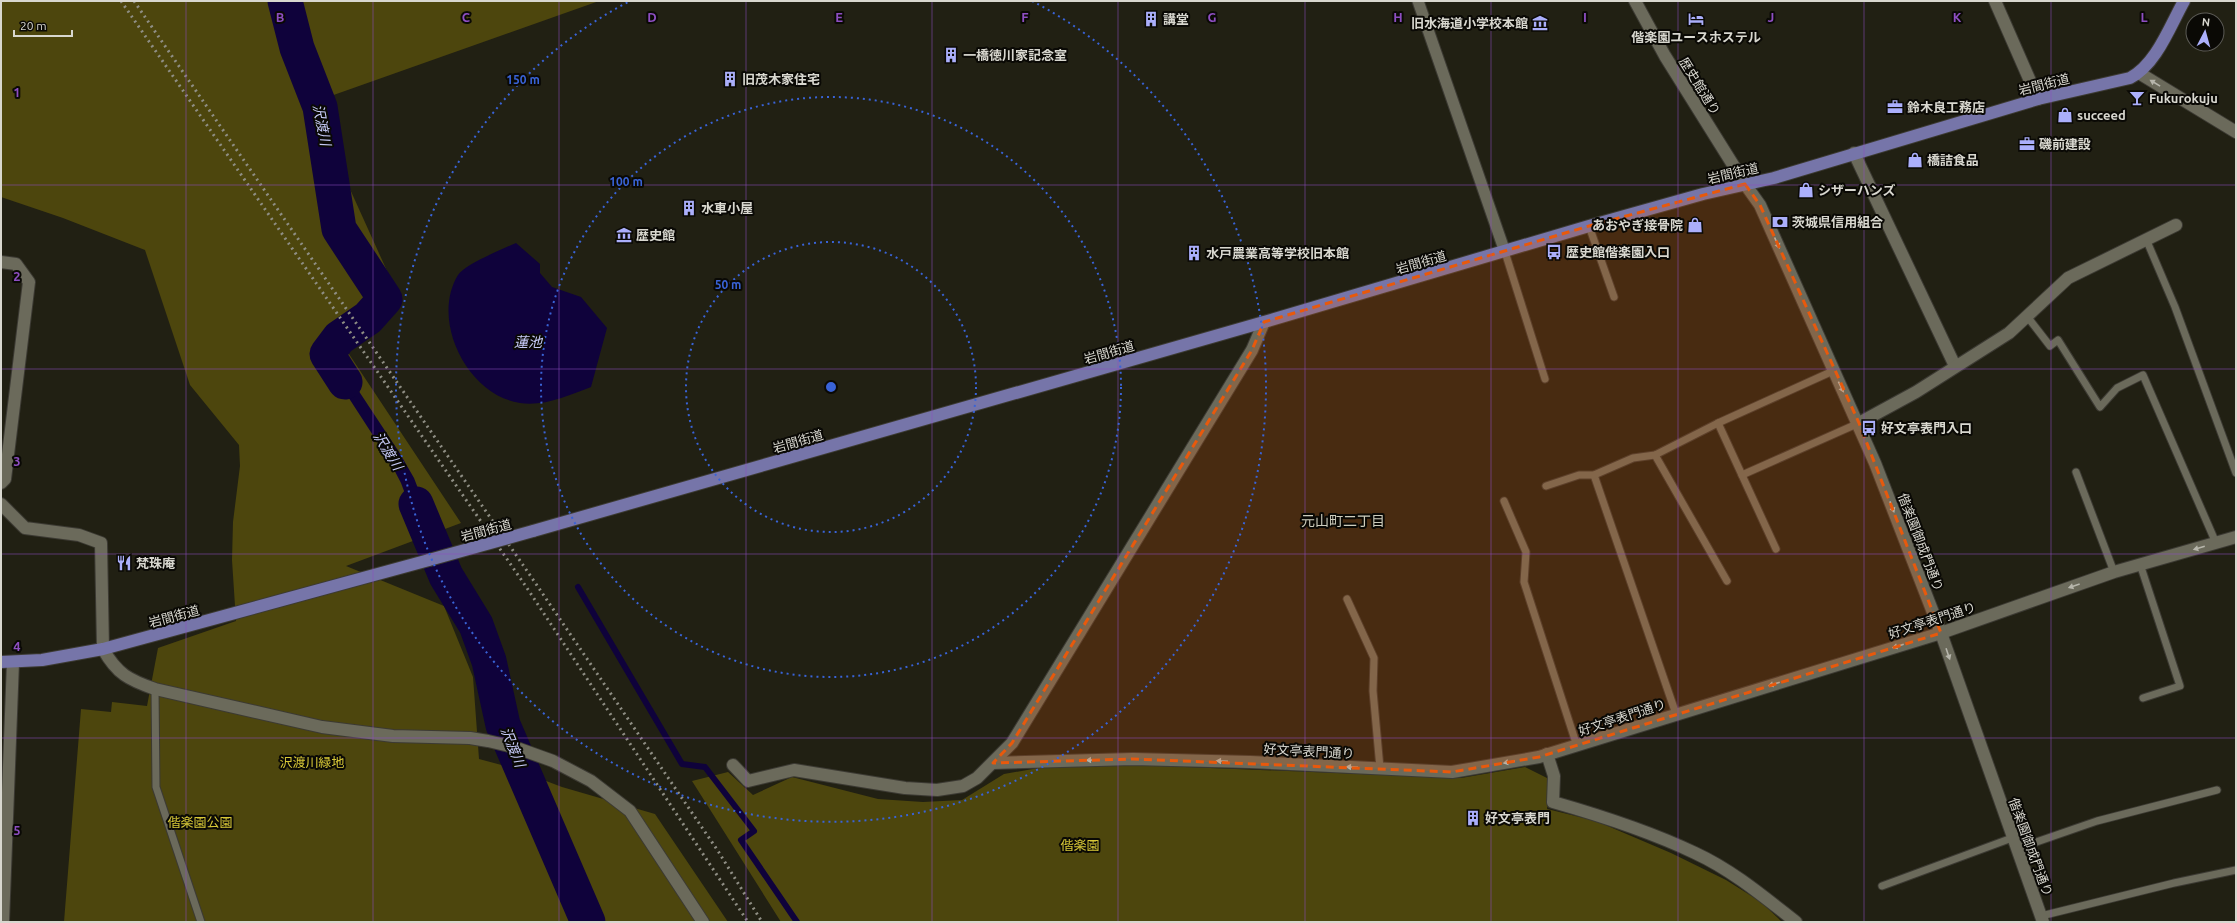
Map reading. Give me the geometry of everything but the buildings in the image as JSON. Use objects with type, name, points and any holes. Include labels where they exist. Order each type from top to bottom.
[{"type":"main road","name":"岩間街道","points":[[7,662],[42,660],[103,649],[429,560],[1264,322],[1589,226],[1854,154],[2038,99],[2116,82],[2139,73],[2151,60],[2184,1]]},
{"type":"street","points":[[1418,1],[1505,252]]},
{"type":"street","name":"歴史館通り","points":[[1635,1],[1665,56],[1745,184]]},
{"type":"street","points":[[1995,1],[2038,99]]},
{"type":"street","points":[[2139,73],[2236,132]]},
{"type":"street","points":[[1854,154],[1954,366]]},
{"type":"street","name":"偕楽園御成門通り","points":[[1745,184],[1760,205],[1833,371],[1859,423],[1941,633],[2042,919]]},
{"type":"street","points":[[1859,423],[1916,392],[1954,366],[2009,333],[2026,315],[2068,278],[2146,238],[2176,225]]},
{"type":"street","points":[[1,262],[16,264],[29,282],[5,479],[1,483]]},
{"type":"street","points":[[733,765],[748,781],[794,770],[905,788],[937,790],[963,786],[977,778],[993,763],[1016,736],[1252,350],[1264,322]]},
{"type":"street","points":[[1,504],[25,528],[79,535],[101,543],[103,649],[112,664],[129,680],[155,689],[329,728],[393,736],[470,738],[514,747],[553,761],[591,781],[630,811],[703,922]]},
{"type":"street","name":"好文亭表門通り","points":[[993,763],[1133,758],[1452,772],[1539,757],[1941,633],[2114,572],[2236,537]]},
{"type":"street","points":[[3,922],[7,662]]},
{"type":"street","points":[[1547,754],[1554,776],[1554,802],[1620,822],[1696,853],[1752,888],[1796,922]]},
{"type":"lane","points":[[1589,226],[1614,297]]},
{"type":"lane","points":[[2146,238],[2175,307],[2236,473]]},
{"type":"lane","points":[[1505,252],[1545,379]]},
{"type":"lane","points":[[2026,315],[2050,346],[2058,340],[2100,407],[2117,388],[2143,375],[2216,543]]},
{"type":"lane","points":[[1546,486],[1579,475],[1594,475],[1633,458],[1655,455],[1718,423],[1833,371]]},
{"type":"lane","points":[[1718,423],[1776,549]]},
{"type":"lane","points":[[1742,475],[1859,423]]},
{"type":"lane","points":[[1655,455],[1727,581]]},
{"type":"lane","points":[[2076,472],[2114,572]]},
{"type":"lane","points":[[1594,475],[1676,714]]},
{"type":"lane","points":[[1504,501],[1526,552],[1524,582],[1577,746]]},
{"type":"lane","points":[[2140,564],[2180,686],[2143,698]]},
{"type":"lane","points":[[1347,599],[1374,658],[1373,691],[1380,768]]},
{"type":"lane","points":[[155,689],[156,787],[202,922]]},
{"type":"lane","points":[[1882,886],[2014,843],[2217,790]]},
{"type":"lane","points":[[2042,919],[2236,870]]},
{"type":"highlighted area","points":[[1745,184],[1760,205],[1859,423],[1941,633],[1539,757],[1452,772],[1133,759],[993,763],[1012,743],[1252,350],[1264,322],[1589,226]]},
{"type":"green space","name":"沢渡川緑地","points":[[1,1],[599,1],[311,103],[392,282],[341,342],[461,523],[346,566],[444,606],[473,677],[479,759],[509,767],[562,787],[655,814],[728,922],[64,922],[81,709],[111,712],[112,702],[147,706],[158,648],[236,621],[232,560],[233,522],[240,466],[239,445],[190,385],[145,250],[63,218],[1,197]]},
{"type":"green space","name":"偕楽園","points":[[1137,765],[1461,778],[1525,767],[1551,780],[1547,809],[1596,821],[1671,853],[1726,880],[1761,902],[1782,922],[781,922],[692,781],[728,772],[753,795],[792,777],[878,799],[923,802],[962,800],[1004,774],[1044,767]]},
{"type":"water","points":[[328,105],[346,228],[353,245],[391,303],[358,272],[332,231]]},
{"type":"water","name":"蓮池","points":[[516,243],[540,264],[540,273],[552,287],[581,297],[607,328],[591,387],[547,402],[529,404],[520,403],[501,397],[484,386],[470,371],[459,353],[452,334],[449,313],[450,293],[458,275],[468,266]]},
{"type":"water","points":[[335,333],[337,346],[335,355],[399,452],[414,478],[440,546],[427,552],[401,483],[389,460],[319,352]]},
{"type":"waterway","name":"沢渡川","points":[[285,1],[297,48],[320,107],[339,229],[385,299],[368,318],[339,338],[327,354],[345,382]]},
{"type":"waterway","name":"沢渡川","points":[[416,504],[446,576],[476,625],[489,661],[503,725],[588,922]]},
{"type":"waterway","points":[[578,587],[682,764],[705,767],[754,831],[741,840],[797,922]]},
{"type":"railway","points":[[121,1],[527,588],[748,922]]},
{"type":"railway","points":[[134,1],[534,581],[718,851],[762,922]]},
{"type":"place","name":"講堂","points":[[1151,19]]},
{"type":"place","name":"偕楽園ユースホステル","points":[[1696,19]]},
{"type":"place","name":"旧水海道小学校本館","points":[[1540,23]]},
{"type":"place","name":"一橋徳川家記念室","points":[[951,55]]},
{"type":"place","name":"旧茂木家住宅","points":[[730,79]]},
{"type":"place","name":"Fukurokuju","points":[[2137,98]]},
{"type":"place","name":"鈴木良工務店","points":[[1895,107]]},
{"type":"place","name":"succeed","points":[[2065,115]]},
{"type":"place","name":"磯前建設","points":[[2027,144]]},
{"type":"place","name":"橋詰食品","points":[[1915,160]]},
{"type":"place","name":"シザーハンズ","points":[[1806,190]]},
{"type":"place","name":"水車小屋","points":[[689,208]]},
{"type":"place","name":"茨城県信用組合","points":[[1780,222]]},
{"type":"place","name":"あおやぎ接骨院","points":[[1695,225]]},
{"type":"place","name":"歴史館","points":[[624,235]]},
{"type":"place","name":"歴史館偕楽園入口","points":[[1554,252]]},
{"type":"place","name":"水戸農業高等学校旧本館","points":[[1194,253]]},
{"type":"place","name":"好文亭表門入口","points":[[1869,428]]},
{"type":"place","name":"梵珠庵","points":[[124,563]]},
{"type":"place","name":"好文亭表門","points":[[1473,818]]},
{"type":"district","name":"元山町二丁目","points":[[1343,521]]},
{"type":"park label","name":"偕楽園公園","points":[[200,822]]}]
